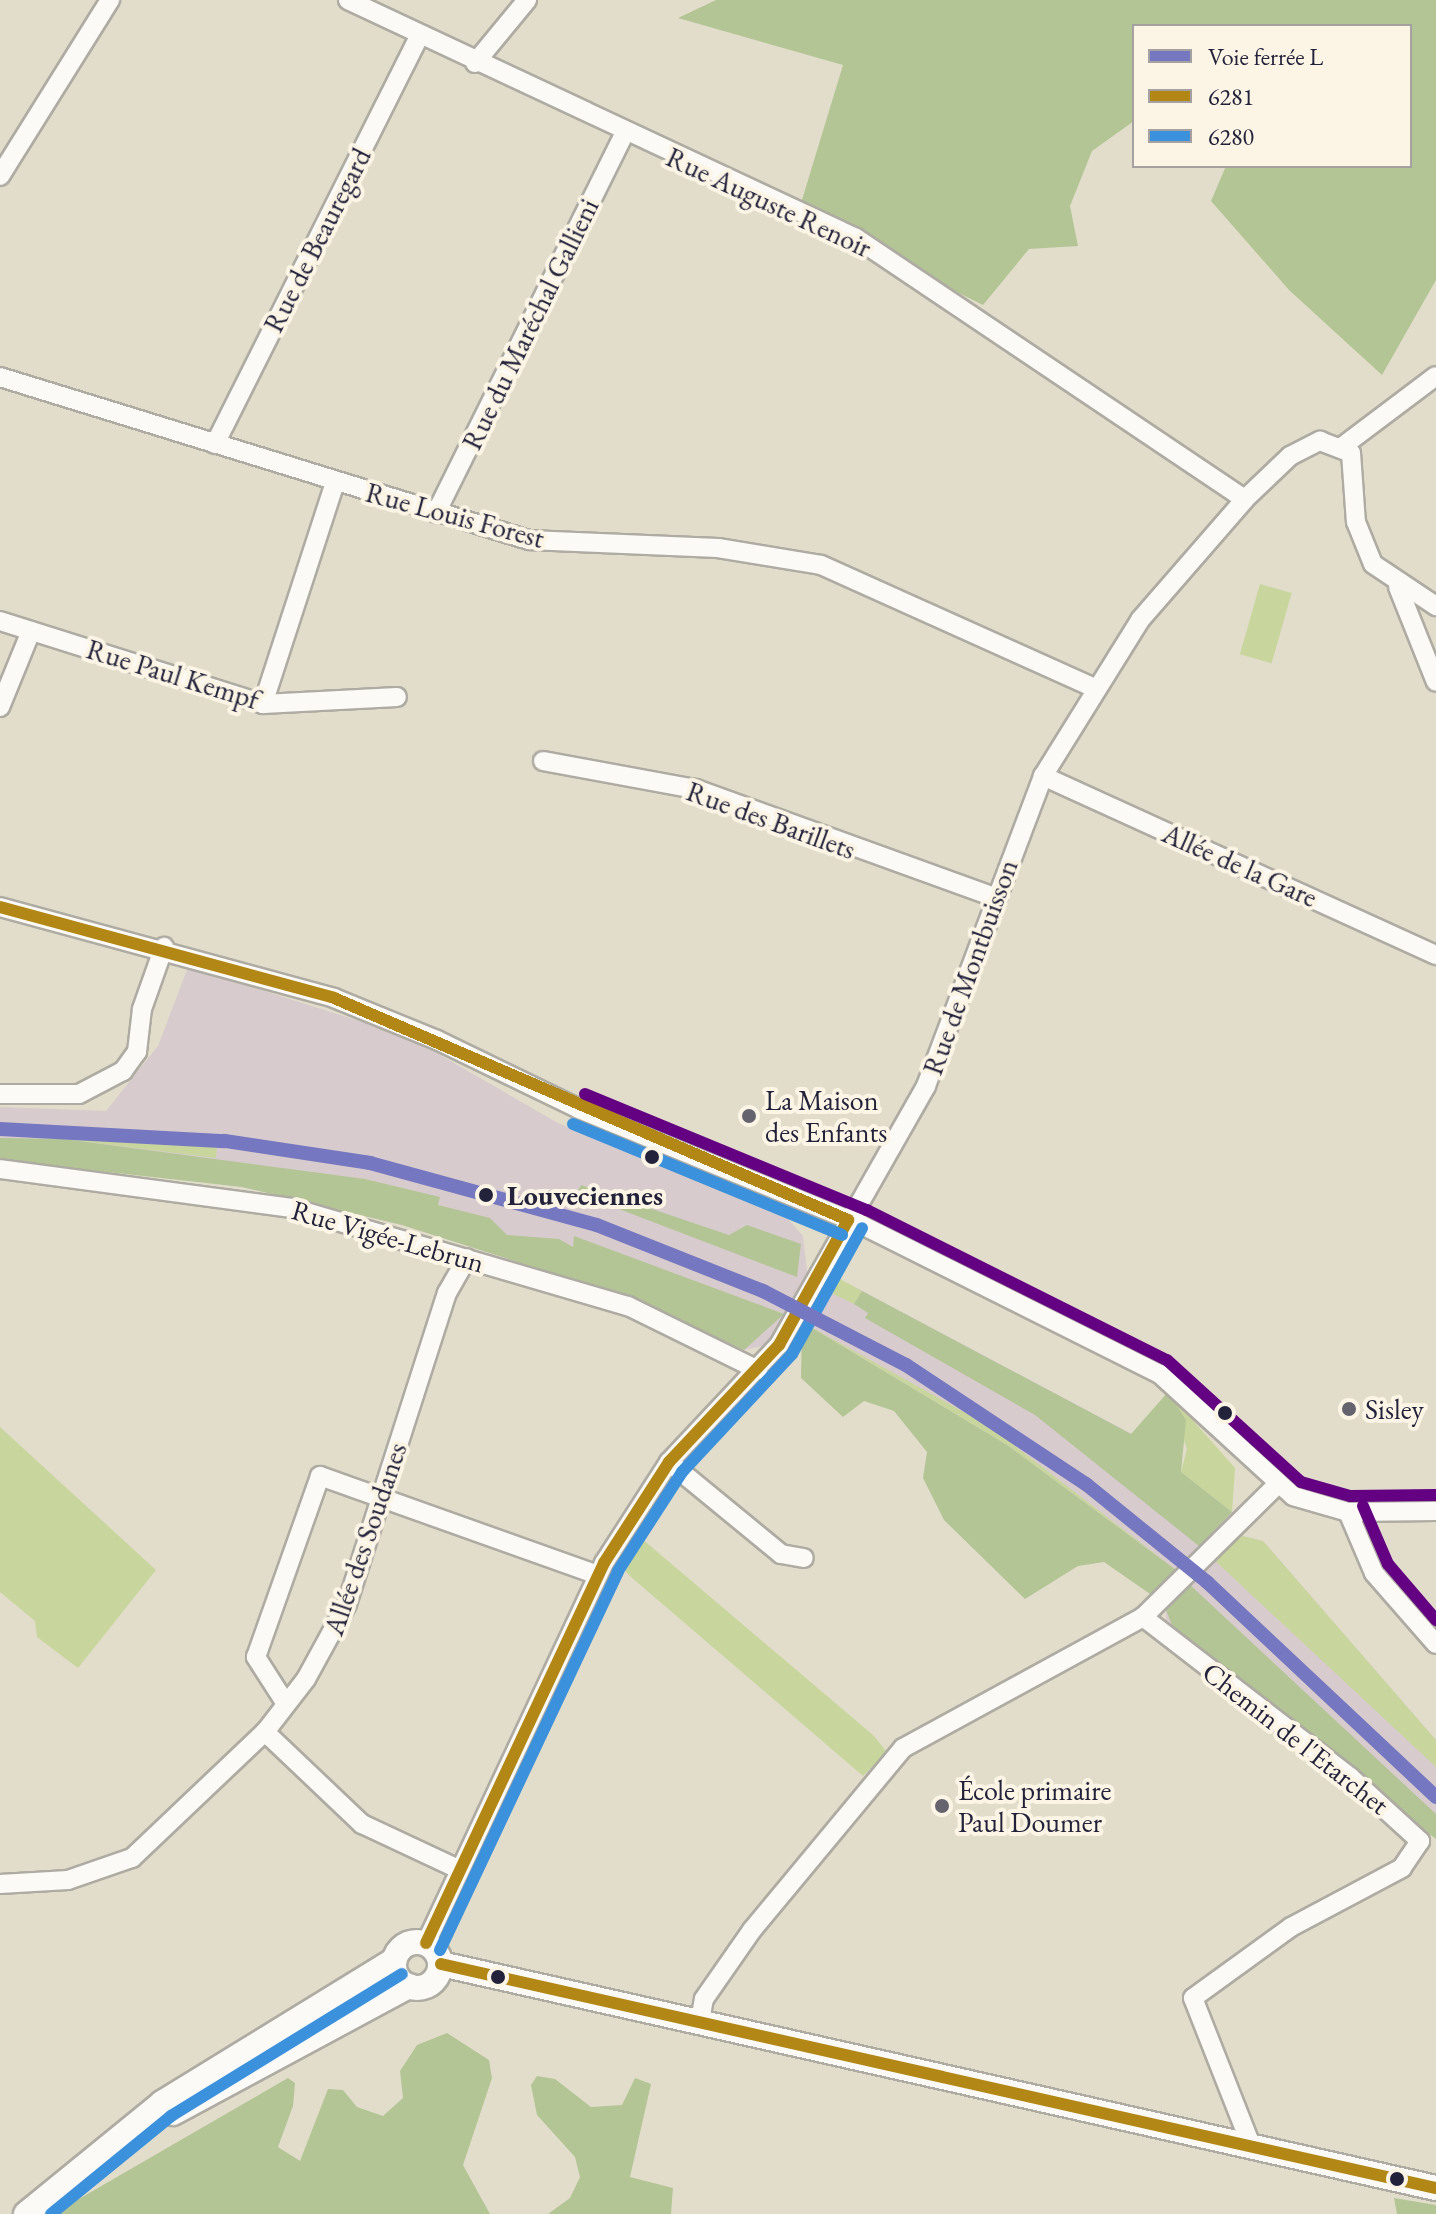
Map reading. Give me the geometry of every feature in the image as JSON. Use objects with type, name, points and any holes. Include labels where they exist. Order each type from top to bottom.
[{"type":"street","points":[[0,176],[110,0]]},
{"type":"street","name":"Rue Auguste Renoir","points":[[348,0],[624,135],[856,238],[1245,499]]},
{"type":"street","points":[[475,63],[527,0]]},
{"type":"street","name":"Rue de Beauregard","points":[[215,444],[419,36]]},
{"type":"street","name":"Rue du Maréchal Gallieni","points":[[436,513],[624,135]]},
{"type":"street","points":[[1436,376],[1343,446],[1353,464],[1363,549],[1398,587],[1436,606]]},
{"type":"street","name":"Rue Louis Forest","points":[[0,377],[529,540],[718,548],[821,565],[1092,687]]},
{"type":"street","name":"Rue de Montbuisson","points":[[426,1943],[456,1868],[598,1575],[669,1462],[758,1370],[848,1220],[946,1044],[994,897],[1043,776],[1092,687],[1245,499],[1290,456],[1320,441],[1343,446]]},
{"type":"street","points":[[263,704],[335,482]]},
{"type":"street","points":[[1398,587],[1436,682]]},
{"type":"street","name":"Rue Paul Kempf","points":[[0,621],[263,704],[397,697]]},
{"type":"street","points":[[0,707],[31,631]]},
{"type":"street","name":"Rue des Barillets","points":[[543,761],[696,789],[994,897]]},
{"type":"street","name":"Allée de la Gare","points":[[1043,776],[1436,955]]},
{"type":"street","points":[[0,907],[164,947],[334,998],[437,1040],[609,1120],[848,1220],[1169,1379],[1278,1484],[1313,1503],[1348,1512],[1436,1511]]},
{"type":"street","points":[[0,1094],[79,1094],[123,1071],[137,1052],[142,1009],[164,947]]},
{"type":"street","name":"Rue Vigée-Lebrun","points":[[0,1169],[292,1208],[628,1306],[758,1370]]},
{"type":"street","name":"Allée des Soudanes","points":[[0,1884],[68,1880],[132,1858],[265,1732],[286,1704],[328,1646],[382,1497],[447,1293],[467,1258]]},
{"type":"street","points":[[669,1462],[781,1554],[804,1558]]},
{"type":"street","points":[[286,1704],[256,1657],[320,1476],[598,1575]]},
{"type":"street","points":[[700,2021],[704,1999],[752,1930],[903,1748],[1143,1617],[1278,1484]]},
{"type":"street","points":[[1348,1512],[1374,1573],[1436,1644]]},
{"type":"street","name":"Chemin de l'Etarchet","points":[[1143,1617],[1419,1835],[1402,1868],[1291,1927],[1193,1998],[1252,2148]]},
{"type":"street","points":[[265,1732],[362,1824],[456,1868]]},
{"type":"street","points":[[26,2214],[159,2113],[162,2103],[394,1960],[406,1944],[426,1943],[441,1964],[1436,2188]]},
{"type":"street","points":[[394,1960],[409,1986]]},
{"type":"street","points":[[159,2113],[171,2114],[409,1986],[431,1984],[441,1964]]},
{"type":"street","points":[[323,2003],[335,2026]]},
{"type":"shaded area","points":[[188,967],[407,1036],[558,1123],[788,1219],[803,1236],[807,1271],[838,1278],[1132,1434],[1232,1512],[1200,1547],[1211,1557],[1243,1536],[1263,1541],[1436,1740],[1436,1839],[1166,1622],[1166,1610],[1187,1583],[1176,1570],[786,1313],[767,1345],[744,1350],[636,1300],[402,1225],[242,1187],[0,1155],[0,1107],[106,1111],[158,1046]]},
{"type":"green space","points":[[716,0],[1436,0],[1436,280],[1382,375],[1289,290],[1211,201],[1225,168],[1412,168],[1412,24],[1132,24],[1132,122],[1092,151],[1070,206],[1078,246],[1029,249],[983,305],[798,213],[843,65],[678,18]]},
{"type":"green space","points":[[1260,584],[1292,593],[1272,663],[1240,654]]},
{"type":"green space","points":[[0,1138],[64,1139],[365,1179],[440,1197],[438,1205],[490,1218],[507,1235],[559,1239],[573,1247],[574,1236],[784,1314],[744,1350],[636,1300],[402,1225],[242,1187],[0,1160]]},
{"type":"green space","points":[[64,1139],[217,1146],[216,1158]]},
{"type":"green space","points":[[581,1185],[729,1235],[747,1225],[801,1244],[797,1277],[577,1193]]},
{"type":"green space","points":[[838,1278],[862,1291],[854,1304],[823,1289],[825,1280]]},
{"type":"green space","points":[[862,1291],[1131,1434],[1168,1392],[1186,1420],[1181,1472],[1232,1512],[1199,1546],[1035,1415],[865,1318],[868,1313],[854,1304]]},
{"type":"green space","points":[[802,1322],[989,1426],[1176,1570],[1007,1445]]},
{"type":"green space","points":[[802,1322],[1007,1445],[1176,1570],[1153,1596],[1104,1562],[1078,1566],[1025,1599],[944,1520],[923,1478],[927,1452],[894,1411],[864,1401],[843,1417],[801,1378]]},
{"type":"green space","points":[[1168,1392],[1235,1468],[1232,1512],[1181,1472],[1187,1449]]},
{"type":"green space","points":[[0,1427],[156,1570],[78,1668],[37,1637],[35,1621],[0,1592]]},
{"type":"green space","points":[[1243,1536],[1263,1541],[1436,1740],[1436,1767],[1211,1557]]},
{"type":"green space","points":[[641,1538],[873,1735],[887,1752],[863,1776],[631,1577],[624,1570]]},
{"type":"green space","points":[[1188,1583],[1436,1814],[1436,1839],[1177,1638],[1166,1610]]},
{"type":"green space","points":[[447,2033],[489,2060],[492,2078],[463,2165],[490,2214],[53,2214],[288,2078],[295,2083],[293,2106],[278,2147],[300,2161],[328,2089],[343,2090],[357,2107],[383,2116],[403,2098],[400,2071],[417,2045]]},
{"type":"green space","points":[[537,2076],[555,2079],[591,2107],[622,2105],[635,2078],[651,2084],[630,2177],[673,2188],[671,2214],[548,2214],[570,2198],[580,2177],[575,2157],[537,2115],[531,2085]]},
{"type":"green space","points":[[1394,2198],[1436,2205],[1436,2214],[1397,2214]]},
{"type":"rail line","name":"L","points":[[0,1129],[225,1141],[370,1163],[597,1225],[763,1291],[906,1365],[1086,1484],[1207,1582],[1436,1797]]},
{"type":"transit line","name":"6281","points":[[0,907],[334,998],[848,1220]]},
{"type":"transit line","points":[[585,1094],[867,1210],[1167,1360],[1301,1482],[1350,1496],[1436,1495]]},
{"type":"transit line","name":"6280","points":[[573,1124],[842,1235]]},
{"type":"transit line","name":"6281","points":[[426,1943],[604,1563],[669,1462],[779,1345],[848,1220]]},
{"type":"transit line","name":"6280","points":[[440,1950],[618,1571],[682,1472],[792,1354],[862,1228]]},
{"type":"transit line","points":[[1363,1506],[1388,1564],[1436,1620]]},
{"type":"transit line","name":"6281","points":[[441,1964],[1436,2188]]},
{"type":"transit line","name":"6280","points":[[51,2214],[171,2116],[402,1974]]},
{"type":"place","name":"La Maison des Enfants","points":[[749,1116]]},
{"type":"place","name":"Louveciennes","points":[[486,1195]]},
{"type":"place","name":"Sisley","points":[[1349,1409]]},
{"type":"place","name":"École primaire Paul Doumer","points":[[942,1806]]}]
